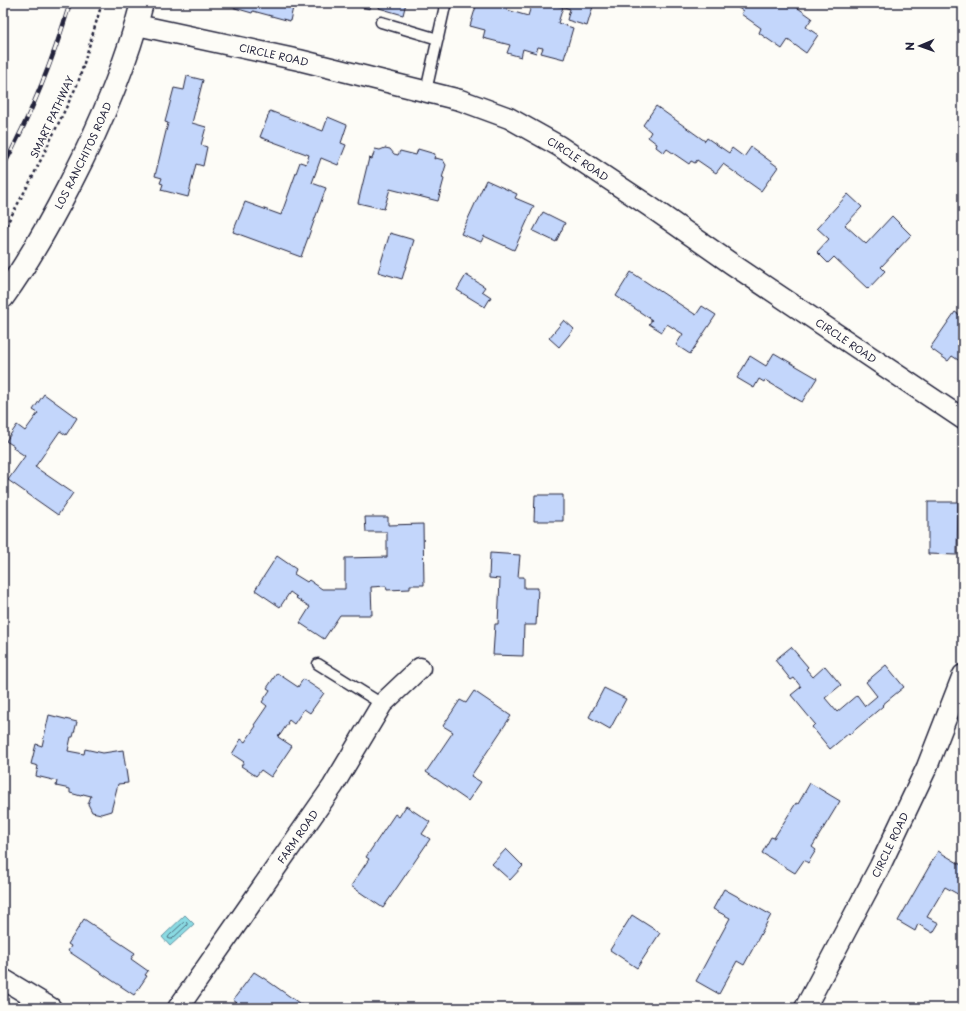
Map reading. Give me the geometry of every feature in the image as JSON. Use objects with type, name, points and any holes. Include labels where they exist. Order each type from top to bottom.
[{"type":"main road","name":"LOS RANCHITOS ROAD","points":[[3,297],[18,277],[51,222],[86,154],[114,88],[137,25],[142,3]]},
{"type":"street","name":"CIRCLE ROAD","points":[[137,25],[299,60],[426,91],[460,100],[509,118],[559,146],[963,419]]},
{"type":"street","name":"FARM ROAD","points":[[178,1008],[333,786],[382,704],[420,668]]},
{"type":"street","name":"CIRCLE ROAD","points":[[805,1008],[883,859],[927,767],[963,675]]},
{"type":"street","points":[[3,979],[51,1008]]},
{"type":"lane","points":[[426,91],[446,6]]},
{"type":"lane","points":[[381,22],[438,39]]},
{"type":"lane","points":[[318,664],[382,704]]},
{"type":"path","name":"SMART PATHWAY","points":[[3,231],[32,178],[78,83],[102,3]]},
{"type":"water","points":[[185,915],[194,924],[170,946],[162,937]]},
{"type":"building","points":[[218,3],[294,3],[290,21],[253,11],[252,13]]},
{"type":"building","points":[[347,3],[371,3],[370,9]]},
{"type":"building","points":[[380,3],[406,3],[403,15],[379,8]]},
{"type":"building","points":[[477,3],[508,3],[507,10],[528,16],[532,3],[548,3],[563,7],[558,23],[573,28],[564,59],[541,53],[543,48],[538,47],[536,53],[523,49],[521,57],[507,53],[510,45],[483,38],[485,30],[470,26]]},
{"type":"building","points":[[565,3],[594,3],[587,26],[567,20],[570,9],[564,7]]},
{"type":"building","points":[[775,3],[780,6],[782,3],[791,3],[812,18],[806,27],[818,35],[806,53],[788,40],[782,49],[759,33],[761,28],[741,14],[743,11],[732,4]]},
{"type":"building","points":[[187,76],[203,80],[192,123],[206,127],[201,145],[207,147],[203,166],[196,164],[188,197],[161,190],[163,184],[160,183],[162,178],[155,176],[168,123],[165,122],[174,88],[184,90]]},
{"type":"building","points":[[656,106],[705,141],[707,138],[729,153],[732,148],[744,157],[751,147],[778,167],[761,191],[723,164],[716,173],[697,160],[695,163],[691,161],[689,164],[667,149],[664,153],[656,147],[657,144],[648,137],[651,132],[643,125]]},
{"type":"building","points":[[270,111],[323,131],[328,117],[347,125],[341,143],[346,145],[338,165],[321,158],[312,183],[326,188],[301,257],[233,232],[245,202],[281,215],[300,162],[306,164],[309,155],[260,137]]},
{"type":"building","points":[[385,148],[390,149],[394,154],[398,155],[400,151],[416,155],[418,149],[435,154],[434,159],[436,158],[443,160],[446,165],[438,201],[390,189],[384,209],[358,203],[369,158],[372,159],[375,149],[380,150]]},
{"type":"building","points":[[486,180],[517,194],[515,198],[534,206],[514,250],[484,236],[481,242],[461,234]]},
{"type":"building","points":[[848,194],[862,207],[845,225],[866,244],[892,216],[911,235],[881,267],[885,271],[868,289],[834,257],[828,263],[817,252],[829,239],[817,228]]},
{"type":"building","points":[[543,212],[565,223],[556,242],[533,231]]},
{"type":"building","points":[[390,233],[414,240],[402,279],[378,272]]},
{"type":"building","points":[[631,272],[696,315],[702,306],[716,315],[690,354],[676,345],[683,334],[667,324],[662,332],[649,324],[652,320],[616,296]]},
{"type":"building","points":[[466,275],[485,287],[482,291],[491,297],[485,307],[457,290]]},
{"type":"building","points":[[955,312],[963,317],[963,363],[952,356],[948,361],[930,348]]},
{"type":"building","points":[[564,320],[574,329],[559,347],[549,338]]},
{"type":"building","points":[[774,353],[817,378],[802,402],[765,380],[764,382],[759,379],[754,388],[737,378],[750,356],[766,366]]},
{"type":"building","points":[[44,394],[77,418],[66,435],[60,431],[35,467],[73,493],[58,515],[8,480],[25,456],[6,441],[17,425],[25,431],[38,413],[33,410]]},
{"type":"building","points":[[535,495],[563,495],[563,521],[534,521]]},
{"type":"building","points":[[928,502],[958,502],[957,555],[928,554]]},
{"type":"building","points":[[365,517],[388,517],[388,525],[423,524],[424,585],[410,585],[410,589],[387,590],[386,586],[371,587],[372,615],[340,615],[324,639],[300,623],[310,607],[290,592],[280,607],[255,590],[277,556],[296,569],[294,574],[307,582],[309,580],[322,589],[345,589],[345,558],[387,557],[387,532],[366,532]]},
{"type":"building","points":[[490,553],[520,555],[518,577],[524,577],[524,588],[538,588],[536,625],[524,625],[523,656],[493,655],[495,624],[498,624],[500,579],[489,578]]},
{"type":"building","points":[[791,647],[808,667],[806,669],[813,677],[825,666],[841,685],[825,698],[837,712],[857,695],[865,706],[877,696],[866,682],[886,665],[904,687],[850,734],[849,733],[830,749],[812,727],[815,724],[791,695],[801,687],[794,678],[791,680],[775,660]]},
{"type":"building","points":[[277,673],[298,687],[303,679],[324,693],[310,713],[304,709],[294,724],[289,720],[280,735],[279,734],[278,737],[292,746],[271,777],[261,770],[256,776],[241,766],[244,762],[232,754],[241,739],[245,742],[256,726],[254,725],[267,706],[262,702],[270,690],[267,688]]},
{"type":"building","points":[[604,688],[626,699],[610,729],[589,717]]},
{"type":"building","points":[[474,691],[511,716],[471,776],[481,782],[468,801],[426,772],[453,732],[443,726],[460,700],[466,703]]},
{"type":"building","points":[[3,709],[7,712],[3,719]]},
{"type":"building","points":[[49,715],[77,722],[73,737],[71,737],[68,751],[84,754],[85,749],[103,753],[123,750],[128,783],[118,784],[111,811],[101,814],[92,812],[88,804],[91,796],[83,794],[81,796],[70,793],[70,789],[56,786],[57,781],[36,776],[38,766],[31,764],[36,744],[42,746]]},
{"type":"building","points":[[810,783],[840,801],[812,847],[816,850],[808,863],[804,860],[795,873],[762,853],[771,837],[774,838],[796,803],[798,804]]},
{"type":"building","points":[[406,806],[430,822],[422,834],[430,839],[383,908],[351,886],[369,859],[366,857],[395,814],[399,817]]},
{"type":"building","points":[[506,849],[523,866],[510,880],[492,864]]},
{"type":"building","points":[[938,851],[963,866],[963,897],[945,887],[927,917],[939,923],[933,933],[918,924],[915,931],[898,921]]},
{"type":"building","points":[[724,889],[771,915],[744,965],[737,961],[719,994],[696,981],[730,918],[713,909]]},
{"type":"building","points":[[632,915],[660,933],[637,968],[610,950]]},
{"type":"building","points":[[84,919],[135,953],[131,959],[148,971],[145,975],[147,976],[134,995],[68,951],[71,946],[68,944]]},
{"type":"building","points":[[254,972],[306,1008],[244,1008],[233,1000]]},
{"type":"railway","points":[[3,167],[41,87],[70,3]]}]
